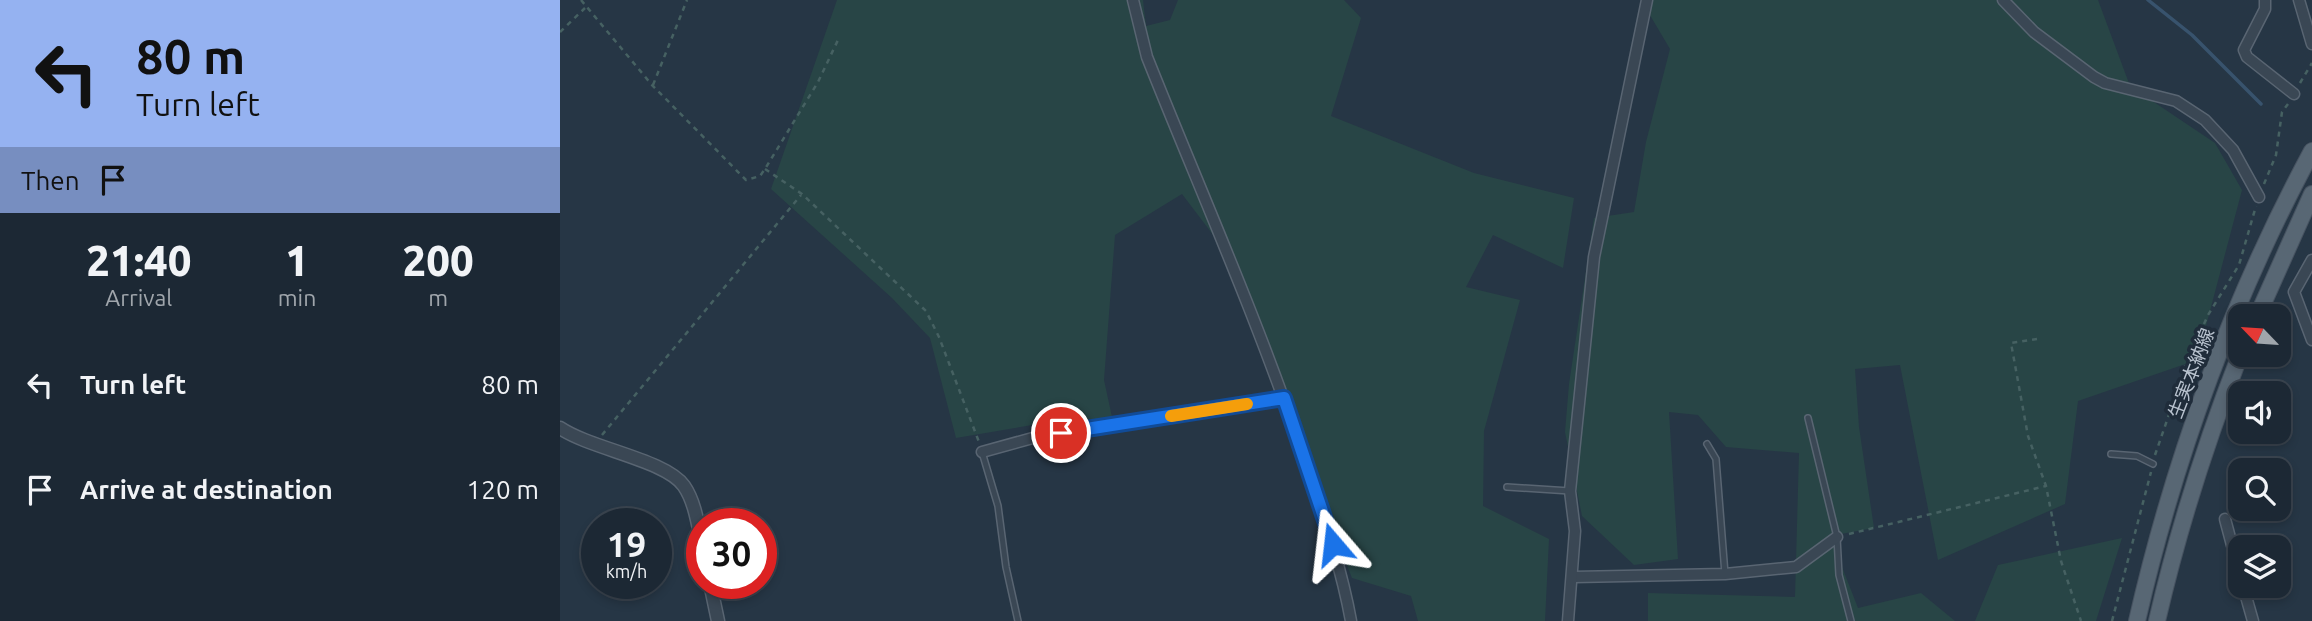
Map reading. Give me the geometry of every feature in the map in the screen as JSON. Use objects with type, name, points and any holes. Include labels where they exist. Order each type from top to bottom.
[{"type":"main road","name":"生実本納線","points":[[2137,621],[2156,542],[2205,389],[2267,243],[2312,151]]},
{"type":"main road","points":[[2263,304],[2312,194]]},
{"type":"main road","name":"生実本納線","points":[[2157,621],[2196,476],[2235,368]]},
{"type":"street","points":[[1133,0],[1147,57],[1284,398],[1345,585],[1351,621]]},
{"type":"street","points":[[1568,621],[1574,576],[1575,531],[1570,491],[1594,257],[1647,0]]},
{"type":"street","points":[[2003,0],[2034,32],[2094,77],[2105,83],[2176,101],[2205,120],[2233,150],[2259,197]]},
{"type":"street","points":[[2266,0],[2265,9],[2244,50],[2247,57],[2294,94]]},
{"type":"street","points":[[2299,0],[2312,44]]},
{"type":"street","points":[[2312,260],[2294,292],[2312,340]]},
{"type":"street","points":[[982,452],[1040,436],[1284,398]]},
{"type":"street","points":[[560,428],[593,446],[671,474],[682,484],[693,508]]},
{"type":"street","points":[[2225,519],[2229,535]]},
{"type":"street","points":[[1574,576],[1726,574],[1796,567],[1837,537]]},
{"type":"street","points":[[2246,598],[2253,621]]},
{"type":"street","points":[[713,599],[718,621]]},
{"type":"lane","points":[[1808,418],[1837,537],[1839,575],[1851,621]]},
{"type":"lane","points":[[1707,444],[1716,458],[1726,574]]},
{"type":"lane","points":[[982,452],[998,506],[1006,567],[1018,621]]},
{"type":"lane","points":[[2111,454],[2137,456],[2153,464]]},
{"type":"lane","points":[[1507,487],[1570,491]]},
{"type":"path","points":[[581,0],[653,85],[740,177],[751,181],[765,169],[818,82],[838,40]]},
{"type":"path","points":[[653,85],[687,0]]},
{"type":"path","points":[[560,32],[586,7]]},
{"type":"path","points":[[2112,621],[2153,464],[2189,358],[2208,315],[2239,265],[2259,197],[2276,155],[2282,112],[2312,63]]},
{"type":"path","points":[[765,169],[802,194],[926,312],[940,337],[982,452]]},
{"type":"path","points":[[593,446],[802,194]]},
{"type":"path","points":[[2037,339],[2011,343],[2028,436],[2046,486],[2060,561],[2081,621]]},
{"type":"path","points":[[1837,537],[2046,486]]},
{"type":"green space","points":[[837,0],[1143,0],[1146,26],[1170,20],[1178,0],[1344,0],[1361,18],[1331,116],[1474,173],[1574,198],[1563,268],[1493,235],[1466,287],[1520,300],[1484,431],[1483,506],[1549,539],[1545,621],[1418,621],[1411,596],[1352,578],[1296,438],[1239,269],[1182,194],[1115,235],[1104,380],[1115,431],[1056,421],[956,438],[930,338],[892,298],[771,189]]},
{"type":"green space","points":[[1641,0],[2098,0],[2130,86],[2215,143],[2242,190],[2197,360],[2078,401],[2065,504],[1938,560],[1900,365],[1855,369],[1859,427],[1874,528],[1830,536],[1858,608],[1921,593],[1955,621],[1648,621],[1648,593],[1795,597],[1799,453],[1726,447],[1698,415],[1669,412],[1678,559],[1634,565],[1582,516],[1565,432],[1569,384],[1594,218],[1634,212],[1646,142],[1670,49]]},
{"type":"green space","points":[[2122,538],[2096,621],[1975,621],[1998,565]]},
{"type":"waterway","points":[[2148,0],[2192,35],[2261,104]]},
{"type":"slow traffic","points":[[1171,416],[1247,404]]},
{"type":"route","points":[[1061,433],[1284,398],[1333,544]]}]
